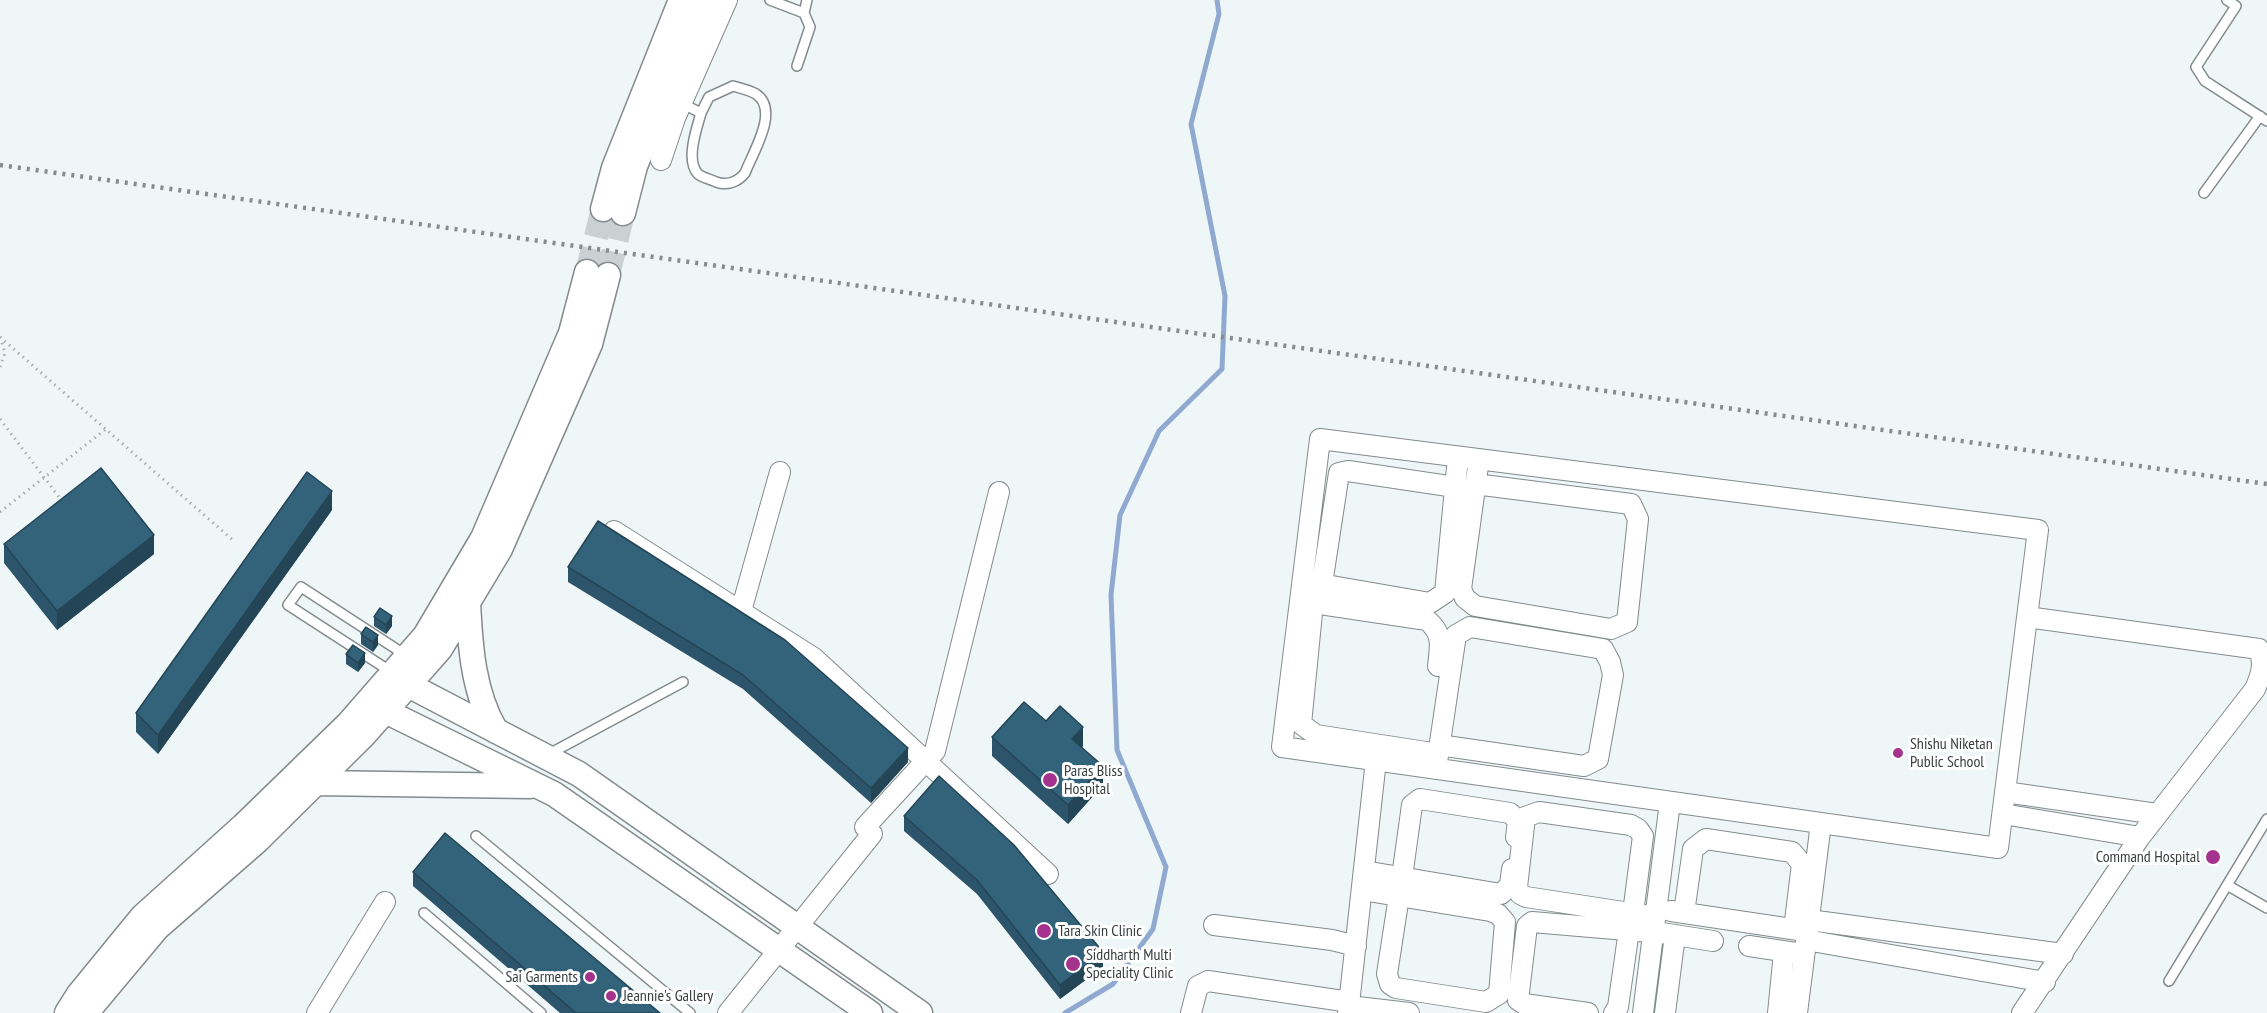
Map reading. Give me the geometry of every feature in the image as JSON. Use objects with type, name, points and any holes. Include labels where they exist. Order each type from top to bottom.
[{"type":"street","points":[[681,0],[614,168],[613,211],[635,166],[704,0]]},
{"type":"street","points":[[661,160],[681,103],[727,0]]},
{"type":"street","points":[[86,1013],[157,928],[257,841],[315,783],[376,706],[425,636],[483,538],[597,274],[590,345],[500,549],[440,649],[400,672]]},
{"type":"street","points":[[1307,602],[1301,724],[1316,735],[1670,802],[1998,848],[2038,530],[1320,439],[1312,583]]},
{"type":"street","points":[[1312,583],[1430,603],[1439,599],[1445,593],[1458,457]]},
{"type":"street","points":[[1475,484],[1631,504],[1638,519],[1627,622],[1611,628],[1475,606],[1465,598],[1461,589],[1475,484],[1479,459]]},
{"type":"street","points":[[1431,758],[1456,634],[1462,629],[1470,627],[1603,650],[1610,662],[1612,675],[1598,759],[1584,766],[1431,758],[1376,760],[1282,747],[1307,602],[1339,473],[1348,471],[1455,487]]},
{"type":"street","points":[[741,612],[780,472]]},
{"type":"street","points":[[728,1013],[798,927],[869,831],[935,751],[999,492]]},
{"type":"street","points":[[614,531],[814,657],[1048,874]]},
{"type":"street","points":[[468,601],[478,686],[484,712],[496,731]]},
{"type":"street","points":[[1307,602],[1427,620],[1437,628],[1441,640],[1431,758]]},
{"type":"street","points":[[2022,1013],[2140,837],[2255,689],[2262,672],[2263,658],[2259,649],[2027,617]]},
{"type":"street","points":[[400,672],[496,731],[579,774],[920,1013]]},
{"type":"street","points":[[376,706],[554,794],[870,1013]]},
{"type":"street","points":[[67,1013],[79,994],[142,917],[376,706]]},
{"type":"street","points":[[1349,1007],[1376,760]]},
{"type":"street","points":[[315,783],[538,786]]},
{"type":"street","points":[[2005,792],[2157,814]]},
{"type":"street","points":[[1363,880],[1401,887],[1498,914],[1504,921],[1499,994],[1486,1002],[1396,988],[1390,984],[1387,974],[1401,887],[1412,805],[1420,799],[1510,813],[1518,821],[1510,885],[1501,894],[1401,887]]},
{"type":"street","points":[[1643,1013],[1670,802]]},
{"type":"street","points":[[1614,1013],[1618,1007],[1631,921],[1643,836],[1631,825],[1539,812],[1525,817],[1517,887],[1520,894],[1631,921]]},
{"type":"street","points":[[2003,814],[2140,837]]},
{"type":"street","points":[[1797,1013],[1804,935],[1821,823]]},
{"type":"street","points":[[1684,913],[1693,849],[1706,838],[1791,852],[1802,864],[1804,935]]},
{"type":"street","points":[[317,1013],[385,902]]},
{"type":"street","points":[[1588,1013],[1524,1004],[1518,1000],[1527,926],[1538,921],[1655,920],[1684,913],[2044,982]]},
{"type":"street","points":[[1655,920],[1674,936],[1713,941]]},
{"type":"street","points":[[1214,925],[1332,940],[1356,946]]},
{"type":"street","points":[[1778,1013],[1784,952],[1804,935],[2063,954]]},
{"type":"street","points":[[1665,1013],[1674,936]]},
{"type":"street","points":[[1749,946],[1784,952]]},
{"type":"street","points":[[1191,1013],[1198,986],[1208,981],[1349,1007],[1409,1013]]},
{"type":"lane","points":[[770,0],[804,13]]},
{"type":"lane","points":[[798,66],[810,27],[804,13],[807,0]]},
{"type":"lane","points":[[2204,192],[2263,118],[2205,81],[2196,67],[2236,6],[2227,0]]},
{"type":"lane","points":[[733,86],[756,94],[765,104],[767,117],[740,178],[722,184],[700,176],[696,170],[694,145],[701,113],[710,97],[733,86]]},
{"type":"lane","points":[[681,103],[701,113]]},
{"type":"lane","points":[[301,587],[400,672],[288,605],[301,587]]},
{"type":"lane","points":[[544,756],[683,682]]},
{"type":"lane","points":[[2169,981],[2267,819]]},
{"type":"lane","points":[[476,836],[690,1013]]},
{"type":"lane","points":[[2227,885],[2267,908]]},
{"type":"lane","points":[[424,913],[541,1013]]},
{"type":"path","points":[[0,337],[5,354],[0,367]]},
{"type":"path","points":[[0,337],[234,541]]},
{"type":"path","points":[[0,419],[63,502]]},
{"type":"path","points":[[0,512],[106,429]]},
{"type":"building","points":[[101,468],[154,535],[57,611],[4,544]]},
{"type":"building","points":[[307,472],[332,491],[158,735],[136,713]]},
{"type":"building","points":[[598,521],[785,640],[908,748],[871,788],[743,675],[568,567]]},
{"type":"building","points":[[380,608],[392,616],[386,625],[374,617]]},
{"type":"building","points":[[366,627],[378,635],[373,642],[361,634]]},
{"type":"building","points":[[353,645],[365,653],[358,663],[346,654]]},
{"type":"building","points":[[1024,702],[1046,721],[1060,706],[1083,727],[1072,739],[1103,766],[1068,805],[992,737]]},
{"type":"building","points":[[939,776],[1014,845],[1103,952],[1060,985],[977,880],[904,816]]},
{"type":"building","points":[[445,833],[660,1013],[576,1013],[413,872]]},
{"type":"waterway","points":[[1065,1013],[1113,984],[1153,929],[1166,867],[1117,750],[1111,595],[1120,515],[1159,431],[1222,369],[1225,296],[1191,124],[1219,14],[1217,0]]},
{"type":"tunnel","points":[[587,272],[603,209]]},
{"type":"tunnel","points":[[608,275],[623,213]]},
{"type":"railway","points":[[0,165],[2267,484]]},
{"type":"place","name":"Shishu Niketan Public School","points":[[1898,753]]},
{"type":"place","name":"Paras Bliss Hospital","points":[[1050,780]]},
{"type":"place","name":"Command Hospital","points":[[2213,857]]},
{"type":"place","name":"Tara Skin Clinic","points":[[1044,931]]},
{"type":"place","name":"Siddharth Multi Speciality Clinic","points":[[1073,964]]},
{"type":"place","name":"Sai Garments","points":[[590,977]]},
{"type":"place","name":"Jeannie's Gallery","points":[[611,996]]}]
